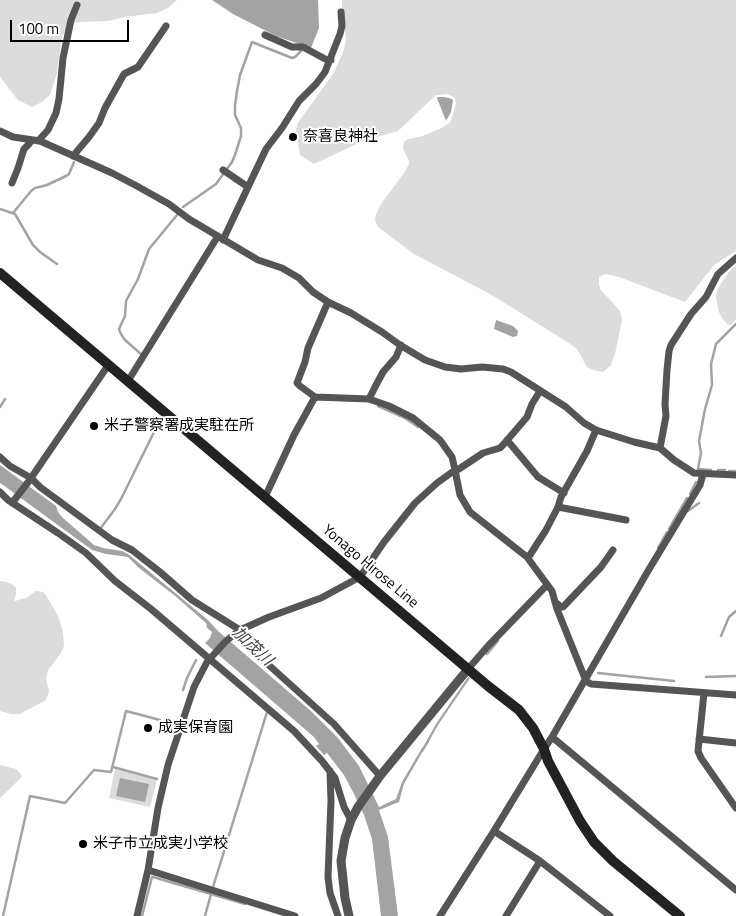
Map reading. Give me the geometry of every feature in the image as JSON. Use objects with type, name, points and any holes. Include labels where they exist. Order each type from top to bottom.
[{"type":"main road","name":"Yonago Hirose Line","points":[[0,273],[519,710],[533,728],[580,821],[594,842],[613,861],[680,916]]},
{"type":"street","points":[[12,183],[24,149],[48,130],[56,113],[63,58],[71,20],[77,5]]},
{"type":"street","points":[[128,381],[220,238],[266,149],[300,101],[325,72],[340,34],[342,26],[341,12]]},
{"type":"street","points":[[73,156],[99,123],[124,74],[138,67],[166,26]]},
{"type":"street","points":[[265,35],[292,47],[305,47],[331,60]]},
{"type":"street","points":[[0,131],[13,137],[35,140],[73,156],[112,173],[161,199],[189,219],[258,260],[282,268],[299,278],[313,292],[328,302],[351,313],[425,360],[461,369],[503,369],[512,372],[566,407],[584,423],[596,430],[660,448],[694,473],[736,475]]},
{"type":"street","points":[[223,170],[248,187]]},
{"type":"street","points":[[660,448],[666,416],[666,370],[671,345],[691,314],[706,297],[718,274],[736,258]]},
{"type":"street","points":[[328,302],[308,348],[297,382],[314,397],[369,399],[412,418],[440,440],[452,457],[460,495],[470,512],[528,558],[552,591],[586,681],[591,684],[736,696]]},
{"type":"street","points":[[369,399],[383,372],[396,356],[401,345]]},
{"type":"street","points":[[12,503],[109,364]]},
{"type":"street","points":[[137,916],[148,870],[158,808],[168,765],[196,682],[210,659],[226,641],[240,630],[321,598],[360,577],[384,542],[415,503],[455,470],[483,453],[500,448],[527,417],[540,391]]},
{"type":"street","points":[[265,497],[314,397]]},
{"type":"street","points":[[528,558],[546,530],[596,430]]},
{"type":"street","points":[[507,440],[538,477],[564,493]]},
{"type":"street","points":[[0,457],[112,540],[132,550],[192,600],[240,630],[251,649],[334,724],[378,779]]},
{"type":"street","points":[[440,916],[586,681],[648,571],[700,485],[703,474]]},
{"type":"street","points":[[0,492],[12,503],[86,554],[115,581],[151,609],[294,731],[335,778],[344,807],[352,820]]},
{"type":"street","points":[[558,507],[626,520]]},
{"type":"street","points":[[555,602],[563,607],[601,567],[613,550]]},
{"type":"street","points":[[349,916],[341,861],[345,838],[358,807],[378,779],[468,669],[547,585]]},
{"type":"street","points":[[704,694],[698,751],[736,808]]},
{"type":"street","points":[[552,737],[736,890]]},
{"type":"street","points":[[699,739],[736,743]]},
{"type":"street","points":[[330,771],[331,801],[328,877],[330,893],[338,916]]},
{"type":"street","points":[[494,831],[540,861],[610,916]]},
{"type":"street","points":[[506,916],[540,861]]},
{"type":"street","points":[[148,870],[295,916]]},
{"type":"shaded area","points":[[0,0],[177,0],[168,8],[157,13],[108,21],[71,24],[62,36],[57,73],[50,95],[32,107],[18,100],[0,77]]},
{"type":"shaded area","points":[[212,0],[318,0],[319,28],[311,48],[276,36],[233,14]]},
{"type":"shaded area","points":[[342,0],[736,0],[736,251],[714,265],[685,302],[619,277],[606,274],[599,277],[601,290],[620,311],[622,320],[611,365],[603,372],[587,367],[577,349],[569,343],[490,294],[414,254],[378,227],[375,220],[376,214],[409,164],[403,148],[404,142],[408,139],[423,136],[450,123],[456,103],[454,97],[447,94],[436,95],[398,131],[363,141],[314,164],[300,155],[296,132],[297,124],[333,74],[344,50],[346,38]]},
{"type":"shaded area","points":[[437,98],[453,100],[451,112],[446,121]]},
{"type":"shaded area","points":[[736,265],[736,319],[731,325],[727,324],[722,318],[716,297],[717,290],[728,273]]},
{"type":"shaded area","points":[[496,320],[513,326],[518,331],[517,336],[513,337],[494,329]]},
{"type":"shaded area","points":[[0,465],[56,506],[63,518],[94,545],[128,554],[208,620],[218,631],[312,712],[338,738],[359,766],[379,807],[396,799],[402,782],[422,748],[424,749],[404,784],[399,802],[379,810],[388,837],[398,916],[381,916],[372,839],[364,815],[344,775],[327,753],[324,755],[316,746],[319,744],[314,737],[205,643],[210,638],[212,632],[207,628],[206,623],[174,595],[128,557],[92,550],[0,483]]},
{"type":"shaded area","points":[[0,581],[12,584],[16,588],[15,601],[26,598],[36,591],[43,592],[59,618],[63,633],[64,646],[48,670],[46,680],[49,691],[46,700],[20,714],[0,711]]},
{"type":"shaded area","points":[[468,677],[470,678],[428,743],[426,742],[436,724]]},
{"type":"shaded area","points":[[0,765],[16,769],[21,774],[21,778],[0,798]]},
{"type":"shaded area","points":[[115,769],[157,780],[150,807],[109,798]]},
{"type":"shaded area","points":[[120,778],[149,784],[145,802],[116,796]]},
{"type":"waterway","points":[[183,207],[216,184],[235,155],[241,136],[241,128],[235,115],[237,91],[240,75],[252,42],[292,58],[303,49]]},
{"type":"waterway","points":[[13,213],[35,188],[47,185],[69,174],[74,162]]},
{"type":"waterway","points":[[0,209],[15,214],[33,245],[57,264]]},
{"type":"waterway","points":[[142,355],[124,339],[119,329],[125,316],[126,301],[138,279],[149,249],[177,215]]},
{"type":"waterway","points":[[711,470],[698,469],[701,453],[699,441],[712,385],[711,364],[716,344],[736,324]]},
{"type":"waterway","points":[[0,407],[5,399]]},
{"type":"waterway","points":[[378,406],[405,418],[418,427]]},
{"type":"waterway","points":[[100,529],[121,499],[160,420]]},
{"type":"waterway","points":[[718,470],[725,470]]},
{"type":"waterway","points":[[729,471],[735,471]]},
{"type":"waterway","points":[[690,494],[696,482]]},
{"type":"waterway","points":[[669,529],[687,498]]},
{"type":"waterway","points":[[688,511],[699,503]]},
{"type":"waterway","points":[[658,548],[667,532]]},
{"type":"waterway","points":[[721,636],[729,617],[736,611]]},
{"type":"waterway","points":[[487,654],[498,641]]},
{"type":"waterway","points":[[183,690],[196,660]]},
{"type":"waterway","points":[[598,673],[674,681]]},
{"type":"waterway","points":[[706,677],[736,676]]},
{"type":"waterway","points":[[3,916],[30,796],[65,803],[94,770],[111,772],[126,711],[160,720]]},
{"type":"waterway","points":[[213,887],[267,712]]},
{"type":"waterway","points":[[422,751],[428,741]]},
{"type":"waterway","points":[[113,767],[157,779]]},
{"type":"waterway","points":[[142,916],[152,877]]},
{"type":"waterway","points":[[153,877],[245,904]]},
{"type":"waterway","points":[[205,916],[211,894]]},
{"type":"place","name":"奈喜良神社","points":[[293,137]]},
{"type":"place","name":"米子警察署成実駐在所","points":[[94,426]]},
{"type":"place","name":"成実保育園","points":[[148,728]]},
{"type":"place","name":"米子市立成実小学校","points":[[83,844]]},
{"type":"water label","name":"加茂川","points":[[252,647]]}]
